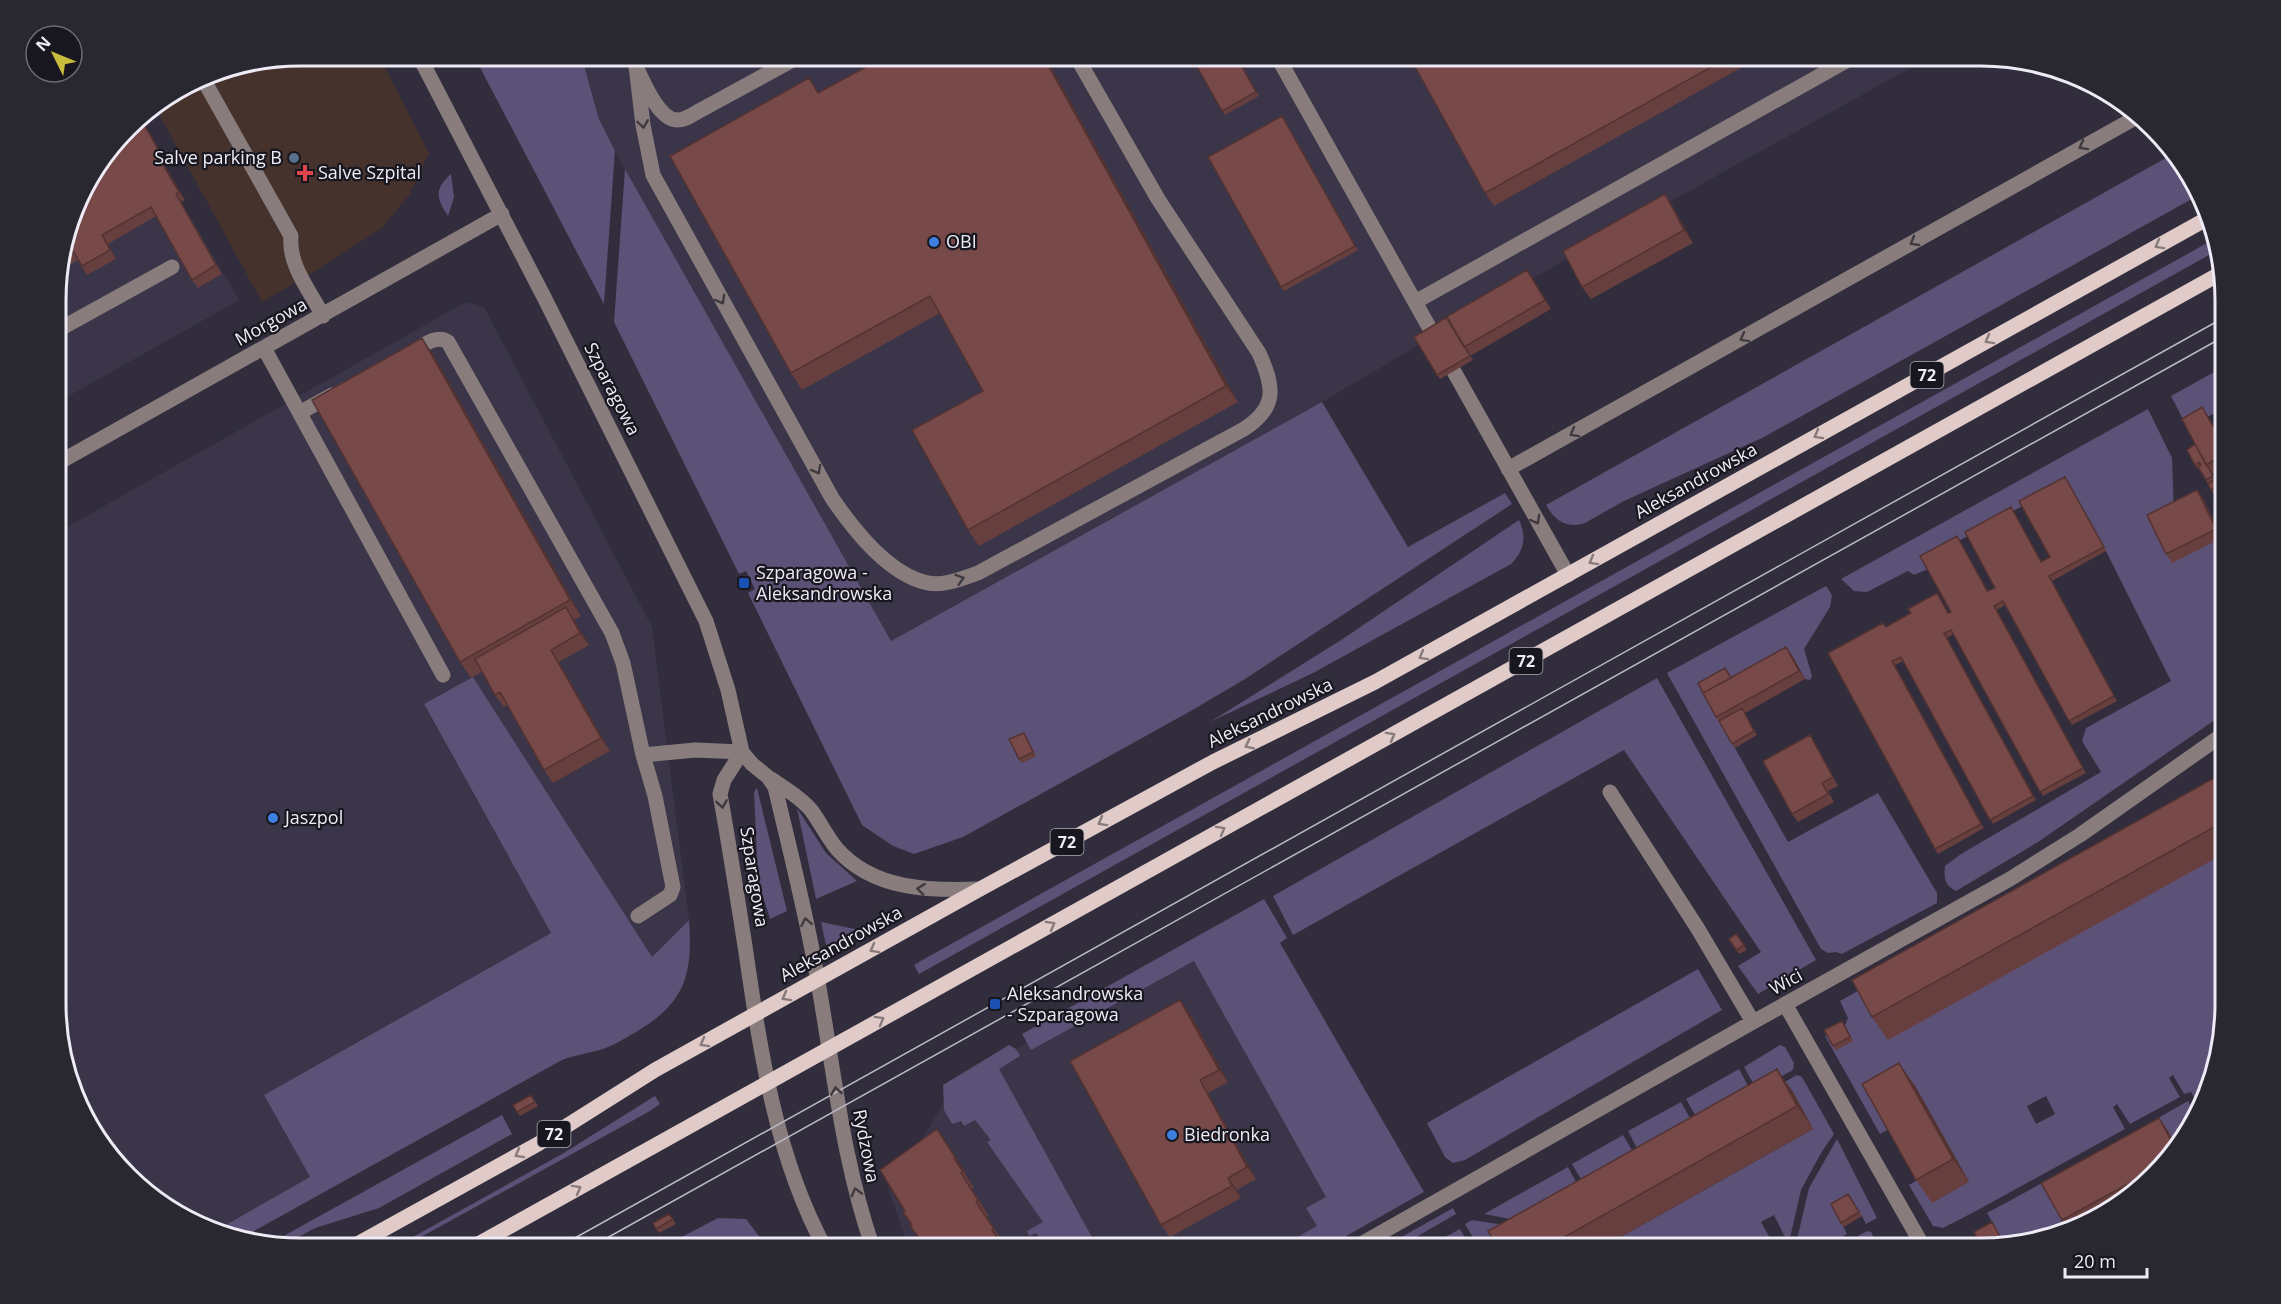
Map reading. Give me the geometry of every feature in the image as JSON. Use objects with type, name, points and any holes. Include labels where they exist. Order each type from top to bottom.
[{"type":"main road","name":"Aleksandrowska","points":[[368,1238],[538,1144],[655,1070],[980,889],[1213,762],[1375,682],[2202,222]]},
{"type":"main road","name":"72","points":[[489,1238],[2213,277]]},
{"type":"street","name":"Szparagowa","points":[[424,66],[502,214],[706,621],[724,673],[742,752],[768,777],[774,787],[818,980],[829,1049]]},
{"type":"street","points":[[635,66],[653,175],[826,488],[847,521],[866,543],[887,562],[906,574],[928,583],[954,581],[978,573],[1244,429],[1258,420],[1268,405],[1271,390],[1267,372],[1258,353],[1158,199],[1082,66]]},
{"type":"street","points":[[636,66],[657,107],[663,115],[675,120],[693,115],[782,66]]},
{"type":"street","points":[[1283,66],[1568,575]]},
{"type":"street","points":[[1415,302],[1837,66]]},
{"type":"street","points":[[207,86],[291,236],[289,248],[294,264],[323,316]]},
{"type":"street","points":[[1508,469],[2131,120]]},
{"type":"street","name":"Morgowa","points":[[66,459],[502,214]]},
{"type":"street","points":[[66,326],[172,267]]},
{"type":"street","points":[[395,361],[438,338],[448,342],[612,633],[623,663],[643,755],[655,796],[673,886],[670,894],[638,916]]},
{"type":"street","points":[[264,348],[443,675]]},
{"type":"street","points":[[301,412],[343,389]]},
{"type":"street","name":"Wici","points":[[1372,1238],[2046,858],[2215,740]]},
{"type":"street","points":[[643,755],[695,750],[742,752]]},
{"type":"street","name":"Szparagowa","points":[[742,752],[724,780],[720,794],[755,1015],[768,1082]]},
{"type":"street","points":[[768,777],[812,811],[837,850],[875,877],[924,890],[980,889]]},
{"type":"street","points":[[1610,792],[1698,929],[1753,1022]]},
{"type":"street","points":[[1785,1004],[1918,1238]]},
{"type":"street","name":"Rydzowa","points":[[829,1049],[849,1165],[870,1238]]},
{"type":"street","points":[[768,1082],[788,1162],[820,1238]]},
{"type":"shaded area","name":"Salve Szpital","points":[[300,66],[384,66],[429,153],[410,194],[382,228],[262,302],[159,114],[197,90],[240,74],[270,68]]},
{"type":"shaded area","points":[[479,66],[584,66],[599,119],[615,151],[604,304]]},
{"type":"shaded area","points":[[584,66],[1914,66],[1533,278],[1322,402],[891,641],[619,159],[599,119]]},
{"type":"shaded area","points":[[2167,158],[2191,197],[2192,199],[1764,437],[1624,501],[1585,523],[1573,525],[1562,522],[1546,505]]},
{"type":"shaded area","points":[[162,161],[185,200],[182,203],[239,300],[66,397],[68,270],[78,225],[95,187]]},
{"type":"shaded area","points":[[625,169],[891,641],[1322,402],[1408,547],[1505,493],[1512,504],[1245,679],[1189,712],[963,837],[914,854],[893,846],[862,825],[748,593],[755,589],[746,571],[739,574],[614,322]]},
{"type":"shaded area","points":[[451,174],[454,197],[448,216],[439,199],[439,189]]},
{"type":"shaded area","points":[[2208,243],[2210,255],[919,974],[914,965]]},
{"type":"shaded area","name":"Jaszpol","points":[[466,302],[484,307],[652,627],[689,920],[652,957],[473,677],[424,705],[551,933],[264,1095],[310,1177],[224,1226],[183,1207],[158,1190],[124,1158],[97,1121],[78,1079],[68,1034],[66,1004],[66,527]]},
{"type":"shaded area","points":[[2215,372],[2215,413],[2187,427],[2171,396]]},
{"type":"shaded area","points":[[2148,409],[2172,458],[2174,513],[2172,562],[2215,541],[2215,720],[2038,842],[1956,891],[1946,881],[1945,866],[1961,854],[2101,772],[2082,741],[2086,728],[2171,681],[2068,481],[1924,560],[1928,569],[1914,575],[1908,571],[1867,592],[1854,591],[1841,579]]},
{"type":"shaded area","points":[[1519,520],[1523,532],[1523,544],[1511,564],[1313,673],[1210,722],[1341,640]]},
{"type":"shaded area","points":[[1826,586],[1832,595],[1830,607],[1804,649],[1812,676],[1810,680],[1805,679],[1792,656],[1736,687],[1701,688],[1788,842],[1878,793],[1937,893],[1937,903],[1842,954],[1828,953],[1821,949],[1667,673]]},
{"type":"shaded area","points":[[473,677],[652,957],[689,920],[689,957],[682,986],[666,1010],[653,1021],[616,1043],[603,1049],[562,1060],[252,1232],[225,1226],[310,1177],[264,1095],[551,933],[424,704]]},
{"type":"shaded area","points":[[1657,678],[1816,960],[1758,994],[1738,966],[1761,952],[1624,750],[1293,935],[1273,896]]},
{"type":"shaded area","points":[[757,788],[787,911],[770,919],[758,880],[754,792]]},
{"type":"shaded area","points":[[797,808],[826,853],[857,881],[816,899]]},
{"type":"shaded area","points":[[2215,857],[2213,1034],[2203,1079],[2195,1098],[2191,1092],[2184,1094],[2173,1075],[2169,1078],[2180,1097],[2130,1124],[2117,1104],[2113,1107],[2125,1129],[1943,1228],[1933,1226],[1909,1185],[1919,1179],[1969,1182],[1915,1086],[1890,1128],[1880,1134],[1825,1036],[1827,1034],[1853,1041],[1845,1025],[1848,1018],[1840,1001],[1885,976]],"holes":[[[2046,1096],[2055,1114],[2036,1124],[2027,1106]]]},
{"type":"shaded area","points":[[1264,899],[1287,938],[1280,943],[1424,1192],[1343,1238],[1295,1238],[1317,1226],[1306,1208],[1326,1197],[1194,961],[1031,1050],[1022,1034]]},
{"type":"shaded area","points":[[821,922],[860,930],[827,950]]},
{"type":"shaded area","points":[[1200,947],[1354,1221],[1323,1238],[905,1238],[888,1187],[918,1146],[943,1104],[951,1085]]},
{"type":"shaded area","points":[[1698,969],[1722,1010],[1465,1160],[1453,1163],[1445,1157],[1427,1123]]},
{"type":"shaded area","points":[[1009,1045],[1016,1049],[1020,1056],[999,1069],[1092,1238],[1039,1238],[1036,1233],[1029,1236],[1027,1231],[1043,1222],[987,1142],[991,1140],[975,1120],[964,1126],[961,1121],[952,1124],[944,1110],[943,1085]]},
{"type":"shaded area","points":[[1780,1045],[1785,1047],[1794,1063],[1793,1070],[1757,1090],[1744,1067]]},
{"type":"shaded area","points":[[1739,1069],[1752,1093],[1699,1122],[1686,1099]]},
{"type":"shaded area","points":[[1797,1075],[1802,1077],[1834,1134],[1801,1190],[1790,1238],[1785,1237],[1774,1215],[1761,1222],[1770,1238],[1619,1238],[1813,1129],[1762,1095]]},
{"type":"shaded area","points":[[655,1096],[660,1104],[419,1238],[411,1238],[562,1154]]},
{"type":"shaded area","points":[[2188,1101],[2191,1107],[2168,1145],[2143,1144],[2135,1131]]},
{"type":"shaded area","points":[[1681,1102],[1694,1125],[1640,1154],[1628,1131]]},
{"type":"shaded area","points":[[502,1115],[512,1134],[379,1208],[315,1228],[297,1238],[282,1237]]},
{"type":"shaded area","points":[[1623,1135],[1636,1157],[1585,1186],[1572,1164]]},
{"type":"shaded area","points":[[1837,1139],[1877,1218],[1866,1224],[1862,1216],[1834,1208],[1847,1234],[1840,1238],[1797,1238],[1809,1188]]},
{"type":"shaded area","points":[[1568,1167],[1580,1189],[1521,1221],[1484,1214]]},
{"type":"shaded area","points":[[2068,1169],[2069,1221],[2041,1230],[2001,1237],[1987,1213]]},
{"type":"shaded area","points":[[1453,1208],[1456,1214],[1414,1238],[1400,1238]]},
{"type":"shaded area","points":[[718,1218],[746,1219],[760,1238],[680,1238]]},
{"type":"shaded area","points":[[1472,1220],[1517,1227],[1502,1238],[1473,1238],[1465,1224]]},
{"type":"shaded area","points":[[1460,1229],[1465,1238],[1443,1238]]},
{"type":"shaded area","points":[[1867,1231],[1871,1232],[1874,1238],[1855,1238]]},
{"type":"building","name":"OBI","points":[[868,66],[1049,66],[1226,386],[968,530],[912,430],[983,391],[930,296],[791,373],[670,156],[809,78],[818,93]]},
{"type":"building","points":[[1197,66],[1242,66],[1256,92],[1222,111]]},
{"type":"building","points":[[1415,66],[1713,66],[1485,193]]},
{"type":"building","points":[[1282,116],[1355,246],[1281,287],[1208,157]]},
{"type":"building","points":[[144,126],[159,151],[156,153],[179,192],[176,194],[216,265],[192,280],[151,207],[102,235],[110,250],[82,266],[73,251],[78,225],[97,183],[114,158]]},
{"type":"building","points":[[1665,194],[1684,230],[1582,287],[1563,251]]},
{"type":"building","points":[[1527,270],[1545,300],[1464,347],[1446,317]]},
{"type":"building","points":[[1447,317],[1470,356],[1437,375],[1414,337]]},
{"type":"building","points":[[422,338],[570,600],[460,662],[312,400]]},
{"type":"building","points":[[2202,407],[2215,430],[2215,460],[2206,465],[2182,419]]},
{"type":"building","points":[[2195,444],[2213,476],[2206,480],[2198,467],[2201,465],[2199,462],[2195,465],[2187,450]]},
{"type":"building","points":[[2065,477],[2104,547],[2049,576],[2114,696],[2069,721],[2003,601],[1994,606],[2083,768],[2040,792],[1951,630],[1944,633],[2033,796],[1990,820],[1901,657],[1892,661],[1981,824],[1935,849],[1828,653],[1883,623],[1886,627],[1911,613],[1908,609],[1937,593],[1948,613],[1951,612],[1920,556],[1957,536],[1987,591],[1995,588],[1965,532],[2011,507],[2041,562],[2050,557],[2019,501]]},
{"type":"building","points":[[2215,480],[2215,487],[2211,490],[2208,484]]},
{"type":"building","points":[[2197,490],[2215,530],[2166,554],[2147,515]]},
{"type":"building","points":[[566,607],[580,633],[551,650],[601,738],[544,770],[500,692],[495,695],[475,659]]},
{"type":"building","points":[[1786,647],[1799,671],[1716,717],[1703,693]]},
{"type":"building","points":[[1725,668],[1731,678],[1703,693],[1698,683]]},
{"type":"building","points":[[1742,708],[1754,731],[1732,744],[1719,721]]},
{"type":"building","points":[[1024,733],[1033,752],[1019,759],[1009,739]]},
{"type":"building","points":[[1810,735],[1833,777],[1822,783],[1828,794],[1792,814],[1763,761]]},
{"type":"building","points":[[2215,778],[2215,827],[1872,1017],[1852,980]]},
{"type":"building","points":[[1736,934],[1744,945],[1736,950],[1729,939]]},
{"type":"building","name":"Biedronka","points":[[1180,1000],[1219,1070],[1200,1080],[1247,1167],[1228,1178],[1232,1186],[1161,1225],[1070,1061]]},
{"type":"building","points":[[1842,1021],[1850,1037],[1833,1046],[1824,1030]]},
{"type":"building","points":[[1899,1063],[1953,1159],[1916,1180],[1862,1084]]},
{"type":"building","points":[[1777,1069],[1797,1106],[1563,1238],[1492,1238],[1488,1231]]},
{"type":"building","points":[[531,1095],[535,1102],[517,1112],[513,1105]]},
{"type":"building","points":[[2159,1118],[2171,1140],[2134,1181],[2062,1220],[2041,1183]]},
{"type":"building","points":[[937,1129],[955,1157],[963,1172],[961,1173],[978,1200],[976,1202],[998,1238],[919,1238],[910,1226],[912,1225],[903,1212],[905,1211],[880,1170]]},
{"type":"building","points":[[1848,1194],[1859,1212],[1841,1223],[1831,1204]]},
{"type":"building","points":[[669,1214],[673,1219],[656,1229],[653,1223]]},
{"type":"building","points":[[1992,1222],[2000,1237],[1978,1238],[1974,1232]]},
{"type":"tram line","points":[[575,1238],[2215,323]]},
{"type":"tram line","points":[[607,1238],[2215,342]]},
{"type":"place","name":"Salve parking B","points":[[294,158]]},
{"type":"place","name":"Salve Szpital","points":[[305,173]]},
{"type":"place","name":"OBI","points":[[934,242]]},
{"type":"place","name":"Szparagowa - Aleksandrowska","points":[[744,583]]},
{"type":"place","name":"Jaszpol","points":[[273,818]]},
{"type":"place","name":"Aleksandrowska - Szparagowa","points":[[995,1004]]},
{"type":"place","name":"Biedronka","points":[[1172,1135]]}]
